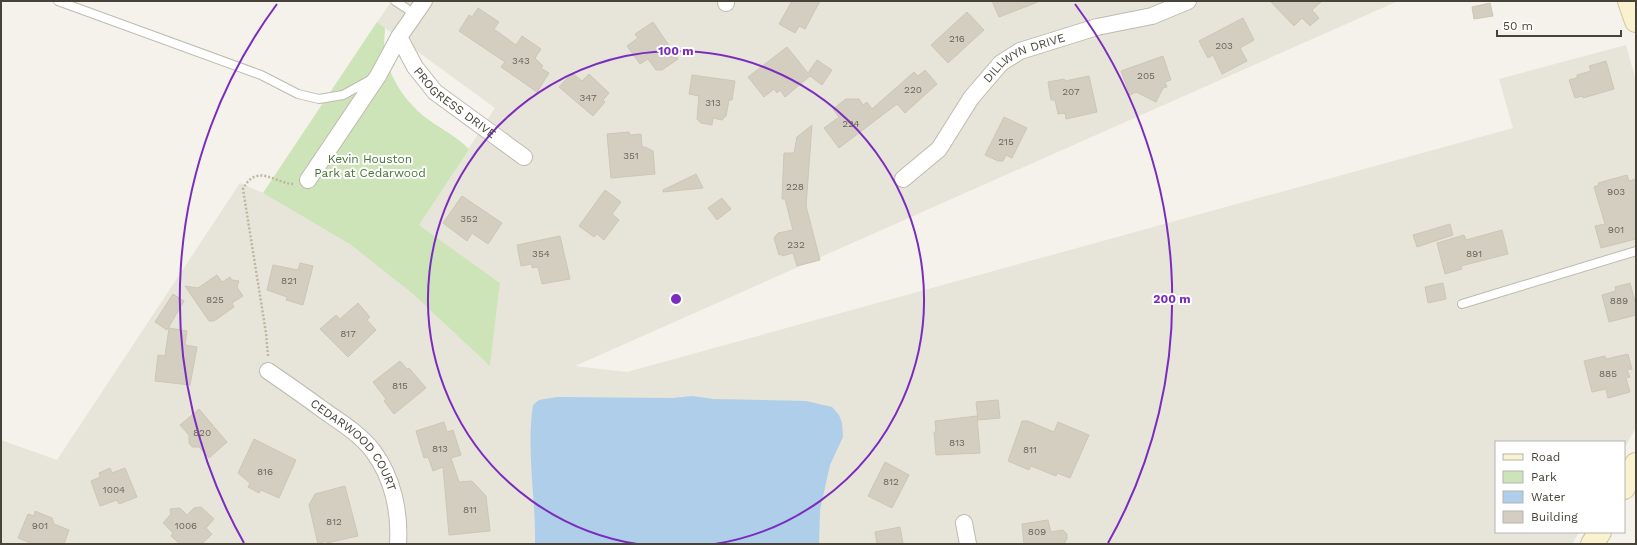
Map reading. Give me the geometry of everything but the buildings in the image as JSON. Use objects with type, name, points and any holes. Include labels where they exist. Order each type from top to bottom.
[{"type":"street","name":"DILLWYN DRIVE","points":[[903,179],[940,149],[971,98],[1001,63],[1020,51],[1097,27],[1152,16],[1188,1]]},
{"type":"street","points":[[1628,1],[1636,21]]},
{"type":"street","points":[[308,180],[378,76],[399,37],[420,7]]},
{"type":"street","name":"PROGRESS DRIVE","points":[[399,37],[415,67],[435,92],[524,157]]},
{"type":"street","name":"CEDARWOOD COURT","points":[[268,371],[348,427],[373,450],[386,472],[394,494],[399,528],[398,544]]},
{"type":"street","points":[[1625,486],[1636,464]]},
{"type":"street","points":[[964,523],[968,544]]},
{"type":"street","points":[[1592,544],[1599,533]]},
{"type":"lane","points":[[58,1],[261,75],[298,94],[319,99],[343,95],[378,76]]},
{"type":"lane","points":[[395,1],[420,7]]},
{"type":"lane","points":[[1462,304],[1636,251]]},
{"type":"path","points":[[268,371],[266,333],[243,189],[255,176],[268,176],[290,184],[299,184],[308,180]]},
{"type":"shaded area","points":[[392,1],[1398,1],[575,366],[627,372],[1513,128],[1499,79],[1626,45],[1636,81],[1636,427],[1625,447],[1625,441],[1495,441],[1495,533],[1578,533],[1572,544],[1,544],[1,440],[57,460],[240,183],[263,193],[351,245],[413,294],[490,365],[500,283],[419,225],[495,108],[377,22]]},
{"type":"green space","name":"Kevin Houston Park at Cedarwood","points":[[377,22],[385,28],[384,47],[387,63],[395,82],[401,91],[421,114],[455,137],[469,149],[419,225],[500,283],[490,366],[413,294],[351,245],[263,193]]},
{"type":"water","points":[[692,396],[713,399],[806,401],[832,407],[839,415],[842,423],[843,437],[830,465],[820,510],[819,544],[535,544],[530,440],[533,405],[539,400],[557,397],[673,398]]}]
